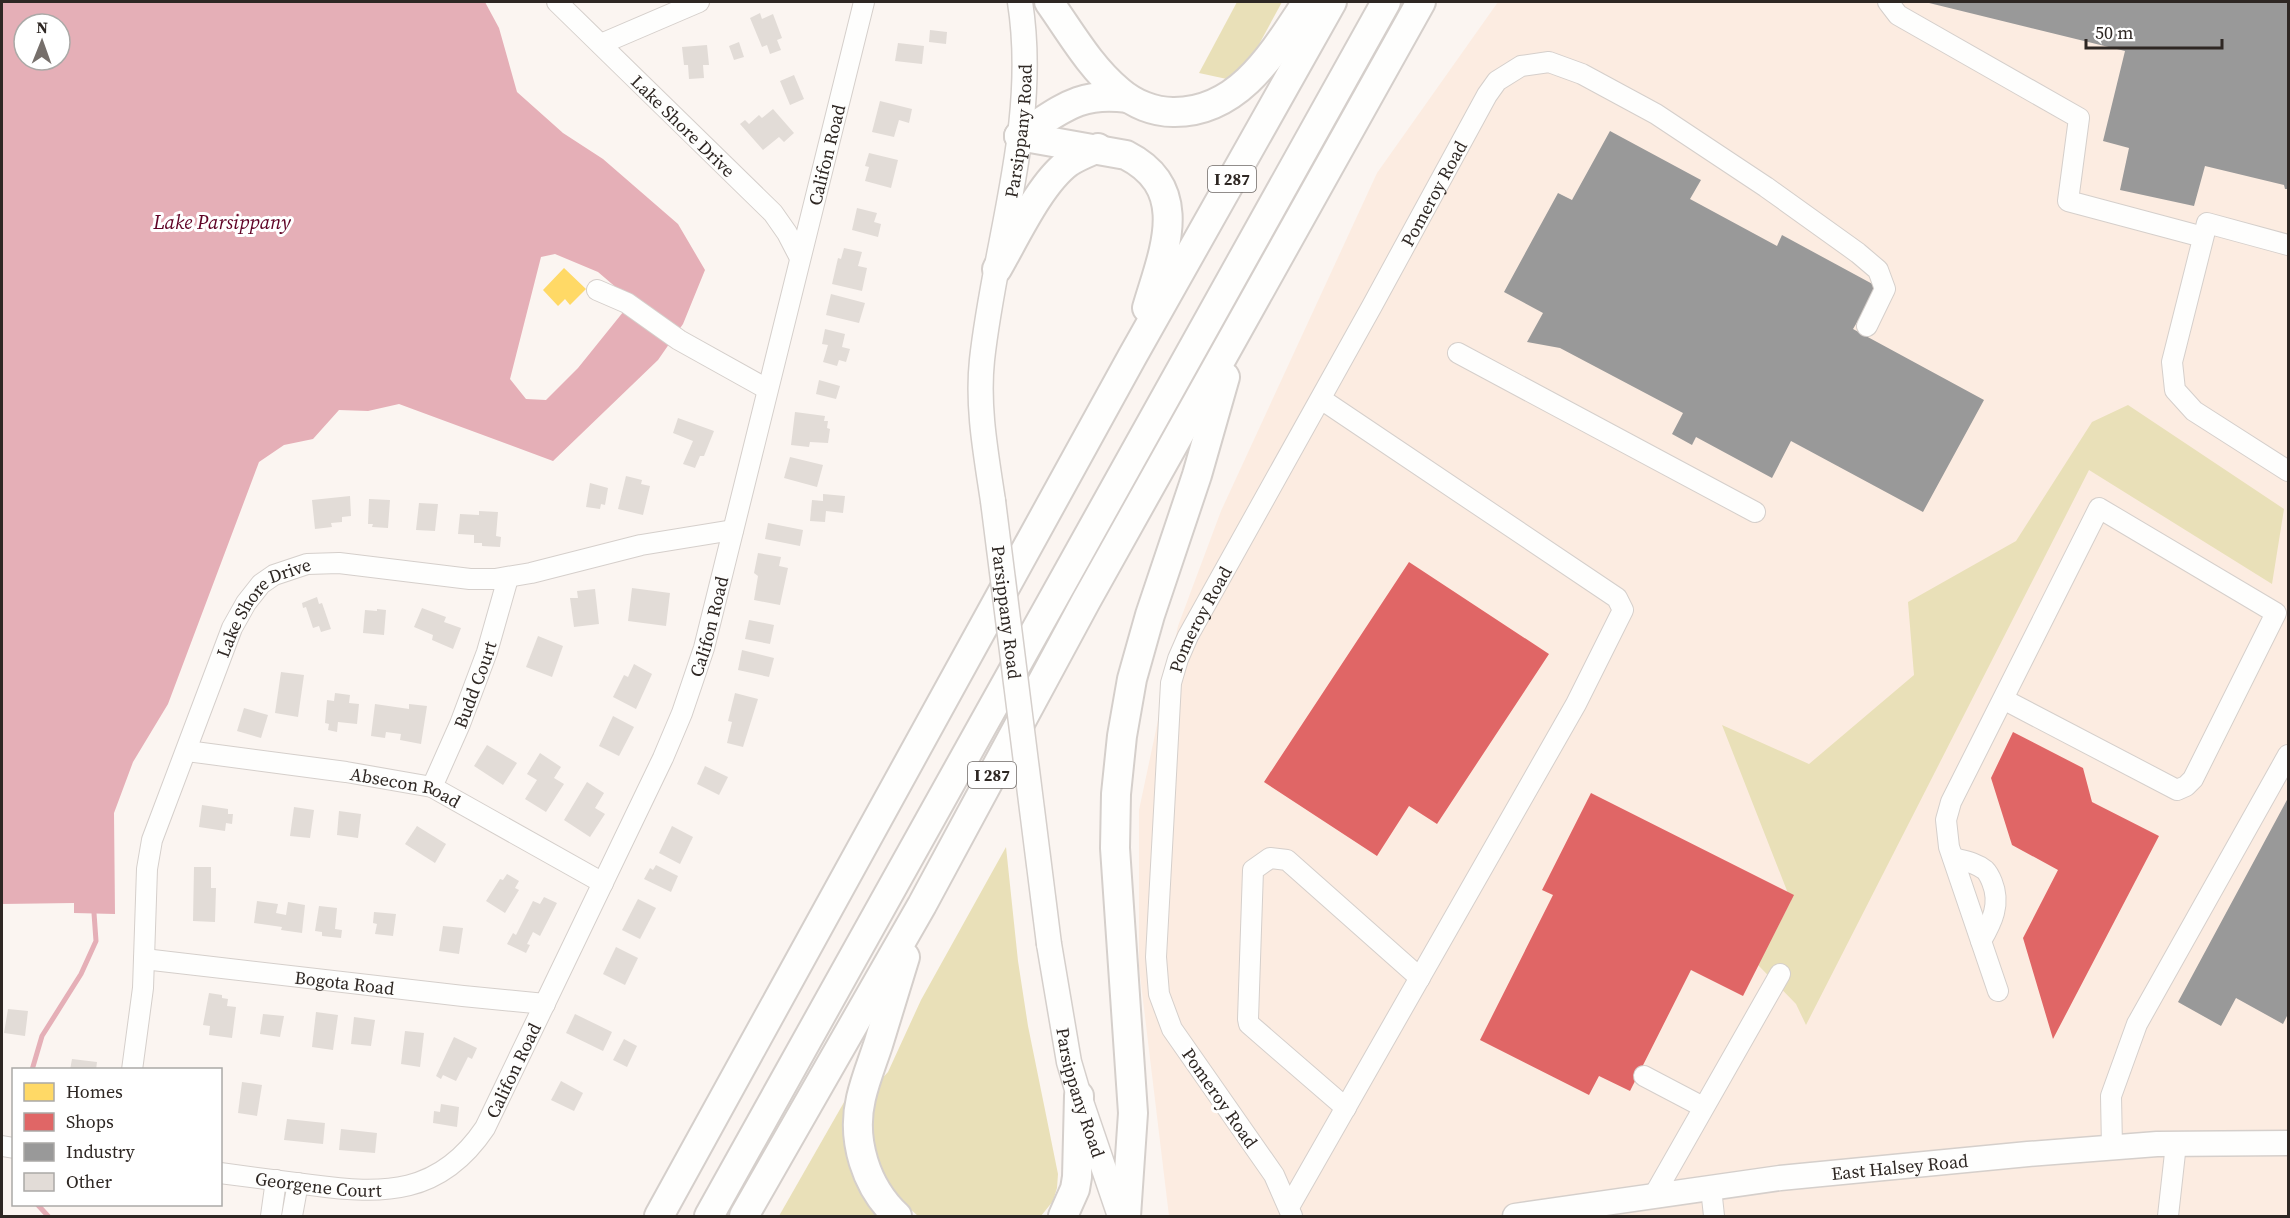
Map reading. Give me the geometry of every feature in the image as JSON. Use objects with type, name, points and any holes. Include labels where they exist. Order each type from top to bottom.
[{"type":"highway","points":[[1049,2],[1094,66],[1127,98]]},
{"type":"highway","points":[[1019,136],[1077,101],[1108,95],[1127,98],[1166,112],[1199,110],[1222,101],[1267,62],[1307,2]]},
{"type":"highway","name":"I 287","points":[[659,1216],[1132,357],[1332,2]]},
{"type":"highway","points":[[709,1216],[1386,2]]},
{"type":"highway","name":"I 287","points":[[744,1216],[922,905],[1086,601],[1422,2]]},
{"type":"highway","points":[[1019,136],[1098,148],[1126,155],[1148,168],[1162,188],[1169,212],[1167,237],[1132,357]]},
{"type":"highway","points":[[997,269],[1035,202],[1059,171],[1073,160],[1098,148]]},
{"type":"highway","points":[[1126,1216],[1133,1113],[1115,848],[1116,794],[1122,736],[1132,680],[1150,615],[1197,475],[1237,331]]},
{"type":"highway","points":[[897,1216],[879,1195],[867,1173],[860,1149],[858,1125],[861,1100],[922,905]]},
{"type":"highway","points":[[1062,1216],[1075,1189],[1077,1177],[1078,1096]]},
{"type":"main road","name":"Parsippany Road","points":[[1020,2],[1025,40],[1026,77],[1011,200],[982,361],[983,436],[1049,944],[1069,1062],[1078,1096],[1120,1216]]},
{"type":"main road","name":"East Halsey Road","points":[[1526,1216],[1780,1178],[2112,1148],[2176,1144],[2289,1143]]},
{"type":"street","name":"Lake Shore Drive","points":[[557,2],[773,213],[800,258]]},
{"type":"street","points":[[601,44],[699,2]]},
{"type":"street","name":"Califon Road","points":[[415,1184],[438,1174],[459,1160],[486,1128],[682,713],[704,648],[864,2]]},
{"type":"street","points":[[1888,2],[1898,15],[2079,118],[2068,201],[2203,237]]},
{"type":"street","name":"Pomeroy Road","points":[[1291,1212],[1274,1175],[1172,1029],[1159,994],[1156,957],[1170,692],[1178,659],[1188,636],[1487,95],[1497,81],[1521,66],[1549,62],[1582,74],[1656,114],[1714,151],[1858,253],[1878,270],[1885,289],[1868,326]]},
{"type":"street","points":[[2289,244],[2208,223],[2172,362],[2175,390],[2194,411],[2289,471]]},
{"type":"street","points":[[597,290],[627,303],[679,340],[767,389]]},
{"type":"street","points":[[1458,353],[1755,512]]},
{"type":"street","points":[[1291,1212],[1346,1108],[1576,704],[1623,610],[1617,598],[1321,399]]},
{"type":"street","points":[[1998,991],[1949,847],[1946,820],[1951,802],[2099,508],[2276,613],[2193,779],[2186,786],[2177,790],[2003,699]]},
{"type":"street","name":"Lake Shore Drive","points":[[132,1068],[143,988],[147,869],[152,840],[232,628],[254,591],[274,575],[307,564],[339,563],[470,579],[508,578],[641,545],[733,530]]},
{"type":"street","name":"Budd Court","points":[[432,787],[460,724],[487,652],[508,578]]},
{"type":"street","name":"Absecon Road","points":[[187,751],[346,772],[432,787],[603,883]]},
{"type":"street","points":[[2112,1148],[2111,1096],[2137,1024],[2289,755]]},
{"type":"street","points":[[1346,1108],[1250,1024],[1253,870],[1270,858],[1287,860],[1420,978]]},
{"type":"street","points":[[1953,858],[1974,863],[1987,871],[1994,889],[1997,901],[1991,923],[1981,941]]},
{"type":"street","name":"Bogota Road","points":[[144,959],[545,1004]]},
{"type":"street","points":[[1653,1197],[1780,974]]},
{"type":"street","points":[[1644,1076],[1703,1107]]},
{"type":"street","points":[[2168,1216],[2176,1144]]},
{"type":"street","name":"Georgene Court","points":[[222,1173],[366,1191],[387,1190],[415,1184]]},
{"type":"street","points":[[271,1216],[276,1180]]},
{"type":"street","points":[[292,1216],[298,1183]]},
{"type":"street","points":[[1711,1188],[1714,1216]]},
{"type":"shaded area","points":[[1237,2],[1282,2],[1245,70],[1236,81],[1199,73]]},
{"type":"shaded area","points":[[1498,2],[2288,2],[2288,1216],[1169,1216],[1139,967],[1139,810],[1178,626],[1221,511],[1377,173]]},
{"type":"shaded area","points":[[2128,405],[2284,509],[2272,584],[2089,470],[1806,1025],[1796,1004],[1758,965],[1791,901],[1722,725],[1809,764],[1914,675],[1908,602],[2016,541],[2092,422]]},
{"type":"shaded area","points":[[1006,847],[1018,961],[1028,1026],[1058,1174],[1057,1188],[1053,1201],[1041,1216],[918,1216],[899,1199],[880,1168],[870,1129],[876,1085],[888,1072],[921,1000]]},
{"type":"shaded area","points":[[847,1097],[885,1216],[779,1216]]},
{"type":"water","name":"Lake Parsippany","points":[[2,2],[485,2],[499,28],[517,92],[563,133],[603,159],[678,224],[705,270],[683,324],[658,360],[553,461],[399,404],[368,411],[339,410],[313,439],[284,445],[259,462],[168,704],[133,762],[114,813],[115,914],[74,913],[74,903],[2,904]],"holes":[[[555,254],[598,272],[632,301],[578,368],[546,400],[526,399],[510,379],[541,257]]]},
{"type":"building: Homes","points":[[564,268],[586,289],[570,305],[565,299],[558,306],[543,290]]},
{"type":"building: Shops","points":[[1409,562],[1549,654],[1437,824],[1409,806],[1377,856],[1264,782]]},
{"type":"building: Shops","points":[[2013,732],[2083,768],[2092,802],[2159,836],[2053,1039],[2023,938],[2058,870],[2012,845],[1991,778]]},
{"type":"building: Shops","points":[[1591,793],[1794,895],[1743,996],[1691,970],[1630,1091],[1599,1076],[1589,1095],[1480,1040],[1553,895],[1542,890]]},
{"type":"building: Industry","points":[[1925,2],[2288,2],[2288,189],[2285,189],[2284,185],[2205,166],[2194,206],[2120,190],[2129,148],[2103,141],[2125,51]]},
{"type":"building: Industry","points":[[1610,131],[1701,180],[1690,199],[1777,246],[1782,235],[1878,287],[1853,329],[1984,400],[1923,512],[1791,441],[1772,478],[1696,437],[1692,445],[1672,434],[1683,413],[1560,348],[1527,342],[1543,313],[1504,292],[1558,193],[1572,200]]},
{"type":"building: Industry","points":[[2288,798],[2288,1014],[2283,1024],[2236,998],[2221,1026],[2178,1002]]},
{"type":"building: Other","points":[[760,13],[762,19],[773,14],[782,38],[777,40],[781,50],[770,54],[767,45],[762,47],[750,18]]},
{"type":"building: Other","points":[[930,30],[947,32],[946,44],[929,42]]},
{"type":"building: Other","points":[[739,42],[744,57],[734,60],[729,46]]},
{"type":"building: Other","points":[[898,43],[924,46],[922,64],[895,61]]},
{"type":"building: Other","points":[[707,45],[709,65],[703,65],[704,78],[689,79],[688,65],[684,65],[682,47]]},
{"type":"building: Other","points":[[794,75],[804,99],[790,105],[780,81]]},
{"type":"building: Other","points":[[880,101],[912,109],[909,123],[899,120],[894,137],[872,132]]},
{"type":"building: Other","points":[[773,109],[794,133],[784,142],[779,137],[763,150],[740,124],[745,120],[749,124],[759,115],[762,118]]},
{"type":"building: Other","points":[[869,153],[898,160],[891,188],[865,181],[869,167],[865,166]]},
{"type":"building: Other","points":[[857,208],[877,213],[874,222],[881,224],[878,237],[852,230]]},
{"type":"building: Other","points":[[844,248],[862,252],[858,266],[867,268],[862,291],[832,284],[838,258],[841,259]]},
{"type":"building: Other","points":[[831,294],[865,303],[859,323],[826,315]]},
{"type":"building: Other","points":[[825,329],[845,334],[842,347],[850,349],[846,362],[839,360],[837,366],[823,362],[828,345],[822,344]]},
{"type":"building: Other","points":[[819,380],[840,386],[836,399],[816,394]]},
{"type":"building: Other","points":[[795,412],[825,416],[824,421],[828,421],[827,428],[830,429],[828,443],[810,442],[809,447],[791,445]]},
{"type":"building: Other","points":[[678,418],[714,431],[704,456],[700,456],[695,468],[683,464],[693,441],[673,433]]},
{"type":"building: Other","points":[[790,457],[823,465],[817,487],[784,478]]},
{"type":"building: Other","points":[[626,476],[642,480],[641,484],[650,486],[643,515],[618,509]]},
{"type":"building: Other","points":[[590,483],[608,488],[605,505],[601,504],[600,509],[586,507]]},
{"type":"building: Other","points":[[823,494],[845,496],[843,513],[826,511],[825,522],[810,521],[812,500],[823,501]]},
{"type":"building: Other","points":[[350,496],[351,516],[342,517],[342,522],[331,523],[332,527],[315,529],[312,500]]},
{"type":"building: Other","points":[[369,499],[390,500],[388,528],[372,527],[373,524],[368,524]]},
{"type":"building: Other","points":[[419,503],[438,504],[435,531],[416,530]]},
{"type":"building: Other","points":[[479,511],[498,512],[496,536],[501,537],[500,547],[482,546],[482,543],[474,543],[474,535],[458,534],[460,514],[479,515]]},
{"type":"building: Other","points":[[768,523],[803,530],[800,546],[765,539]]},
{"type":"building: Other","points":[[758,553],[781,557],[779,566],[788,568],[780,605],[754,600],[758,576],[754,573]]},
{"type":"building: Other","points":[[632,588],[670,593],[666,626],[628,621]]},
{"type":"building: Other","points":[[595,589],[599,624],[574,627],[570,598],[578,598],[577,591]]},
{"type":"building: Other","points":[[317,597],[319,604],[322,603],[331,629],[321,632],[319,626],[313,628],[306,607],[303,608],[302,603]]},
{"type":"building: Other","points":[[422,608],[446,617],[444,622],[461,628],[453,649],[432,640],[433,635],[414,627]]},
{"type":"building: Other","points":[[377,609],[386,610],[384,635],[363,633],[365,610],[377,611]]},
{"type":"building: Other","points":[[749,620],[774,625],[770,644],[745,639]]},
{"type":"building: Other","points":[[538,636],[563,646],[552,677],[526,667]]},
{"type":"building: Other","points":[[742,650],[774,658],[769,677],[738,670]]},
{"type":"building: Other","points":[[634,664],[652,674],[636,709],[613,697],[624,675],[628,677]]},
{"type":"building: Other","points":[[281,672],[304,675],[298,717],[275,713]]},
{"type":"building: Other","points":[[335,693],[350,695],[349,703],[359,704],[357,724],[338,722],[337,732],[328,730],[329,724],[325,723],[327,700],[334,701]]},
{"type":"building: Other","points":[[735,693],[758,699],[743,747],[727,743],[732,722],[728,721]]},
{"type":"building: Other","points":[[375,704],[409,709],[409,704],[427,706],[421,744],[400,740],[401,734],[386,732],[385,738],[371,736]]},
{"type":"building: Other","points":[[244,708],[268,715],[261,738],[237,731]]},
{"type":"building: Other","points":[[613,716],[634,727],[619,756],[599,746]]},
{"type":"building: Other","points":[[487,745],[517,763],[503,785],[474,766]]},
{"type":"building: Other","points":[[540,753],[561,767],[554,778],[564,784],[546,812],[525,799],[537,780],[527,774]]},
{"type":"building: Other","points":[[705,766],[728,777],[719,795],[697,784]]},
{"type":"building: Other","points":[[587,782],[604,793],[595,808],[605,814],[590,837],[564,820]]},
{"type":"building: Other","points":[[202,805],[228,809],[228,814],[233,814],[232,824],[226,823],[225,831],[199,827]]},
{"type":"building: Other","points":[[294,807],[314,810],[310,838],[290,836]]},
{"type":"building: Other","points":[[339,811],[361,814],[358,838],[337,835]]},
{"type":"building: Other","points":[[417,826],[446,844],[435,863],[405,844]]},
{"type":"building: Other","points":[[672,826],[693,837],[680,864],[659,853]]},
{"type":"building: Other","points":[[656,865],[678,876],[671,892],[644,879],[650,868],[653,870]]},
{"type":"building: Other","points":[[194,867],[211,867],[211,888],[216,888],[215,922],[193,921]]},
{"type":"building: Other","points":[[507,874],[519,881],[515,888],[519,890],[505,913],[486,901],[500,879],[503,880]]},
{"type":"building: Other","points":[[544,897],[557,903],[540,936],[533,932],[527,944],[530,945],[526,953],[507,944],[513,933],[516,935],[533,901],[540,904]]},
{"type":"building: Other","points":[[638,899],[656,908],[640,939],[622,930]]},
{"type":"building: Other","points":[[257,901],[278,904],[276,913],[286,915],[288,902],[305,905],[302,933],[254,923]]},
{"type":"building: Other","points":[[319,906],[337,908],[335,929],[342,930],[341,938],[322,936],[322,932],[315,931]]},
{"type":"building: Other","points":[[374,912],[396,914],[393,936],[375,934],[377,924],[373,923]]},
{"type":"building: Other","points":[[443,926],[463,928],[459,954],[439,951]]},
{"type":"building: Other","points":[[616,947],[638,958],[625,985],[603,974]]},
{"type":"building: Other","points":[[209,993],[222,995],[222,998],[228,999],[227,1006],[236,1007],[232,1038],[209,1035],[210,1026],[203,1025]]},
{"type":"building: Other","points":[[8,1009],[28,1011],[25,1036],[4,1033]]},
{"type":"building: Other","points":[[316,1012],[338,1015],[333,1050],[312,1047]]},
{"type":"building: Other","points":[[263,1014],[284,1016],[280,1037],[260,1034]]},
{"type":"building: Other","points":[[575,1014],[612,1032],[603,1051],[566,1033]]},
{"type":"building: Other","points":[[354,1017],[375,1020],[371,1046],[351,1044]]},
{"type":"building: Other","points":[[405,1031],[424,1033],[420,1067],[401,1064]]},
{"type":"building: Other","points":[[454,1037],[477,1048],[472,1059],[468,1057],[456,1081],[443,1075],[441,1079],[436,1076]]},
{"type":"building: Other","points":[[624,1039],[637,1046],[627,1067],[613,1060]]},
{"type":"building: Other","points":[[72,1059],[97,1062],[96,1068],[70,1068]]},
{"type":"building: Other","points":[[561,1081],[583,1093],[574,1111],[551,1100]]},
{"type":"building: Other","points":[[242,1082],[262,1085],[257,1116],[238,1113]]},
{"type":"building: Other","points":[[441,1104],[459,1107],[457,1127],[433,1123],[434,1111],[440,1112]]},
{"type":"building: Other","points":[[287,1119],[325,1123],[323,1144],[284,1140]]},
{"type":"building: Other","points":[[341,1129],[377,1133],[375,1153],[339,1150]]},
{"type":"waterway","points":[[33,1068],[42,1036],[81,974],[96,941],[94,913]]},
{"type":"waterway","points":[[39,1206],[48,1216]]}]
